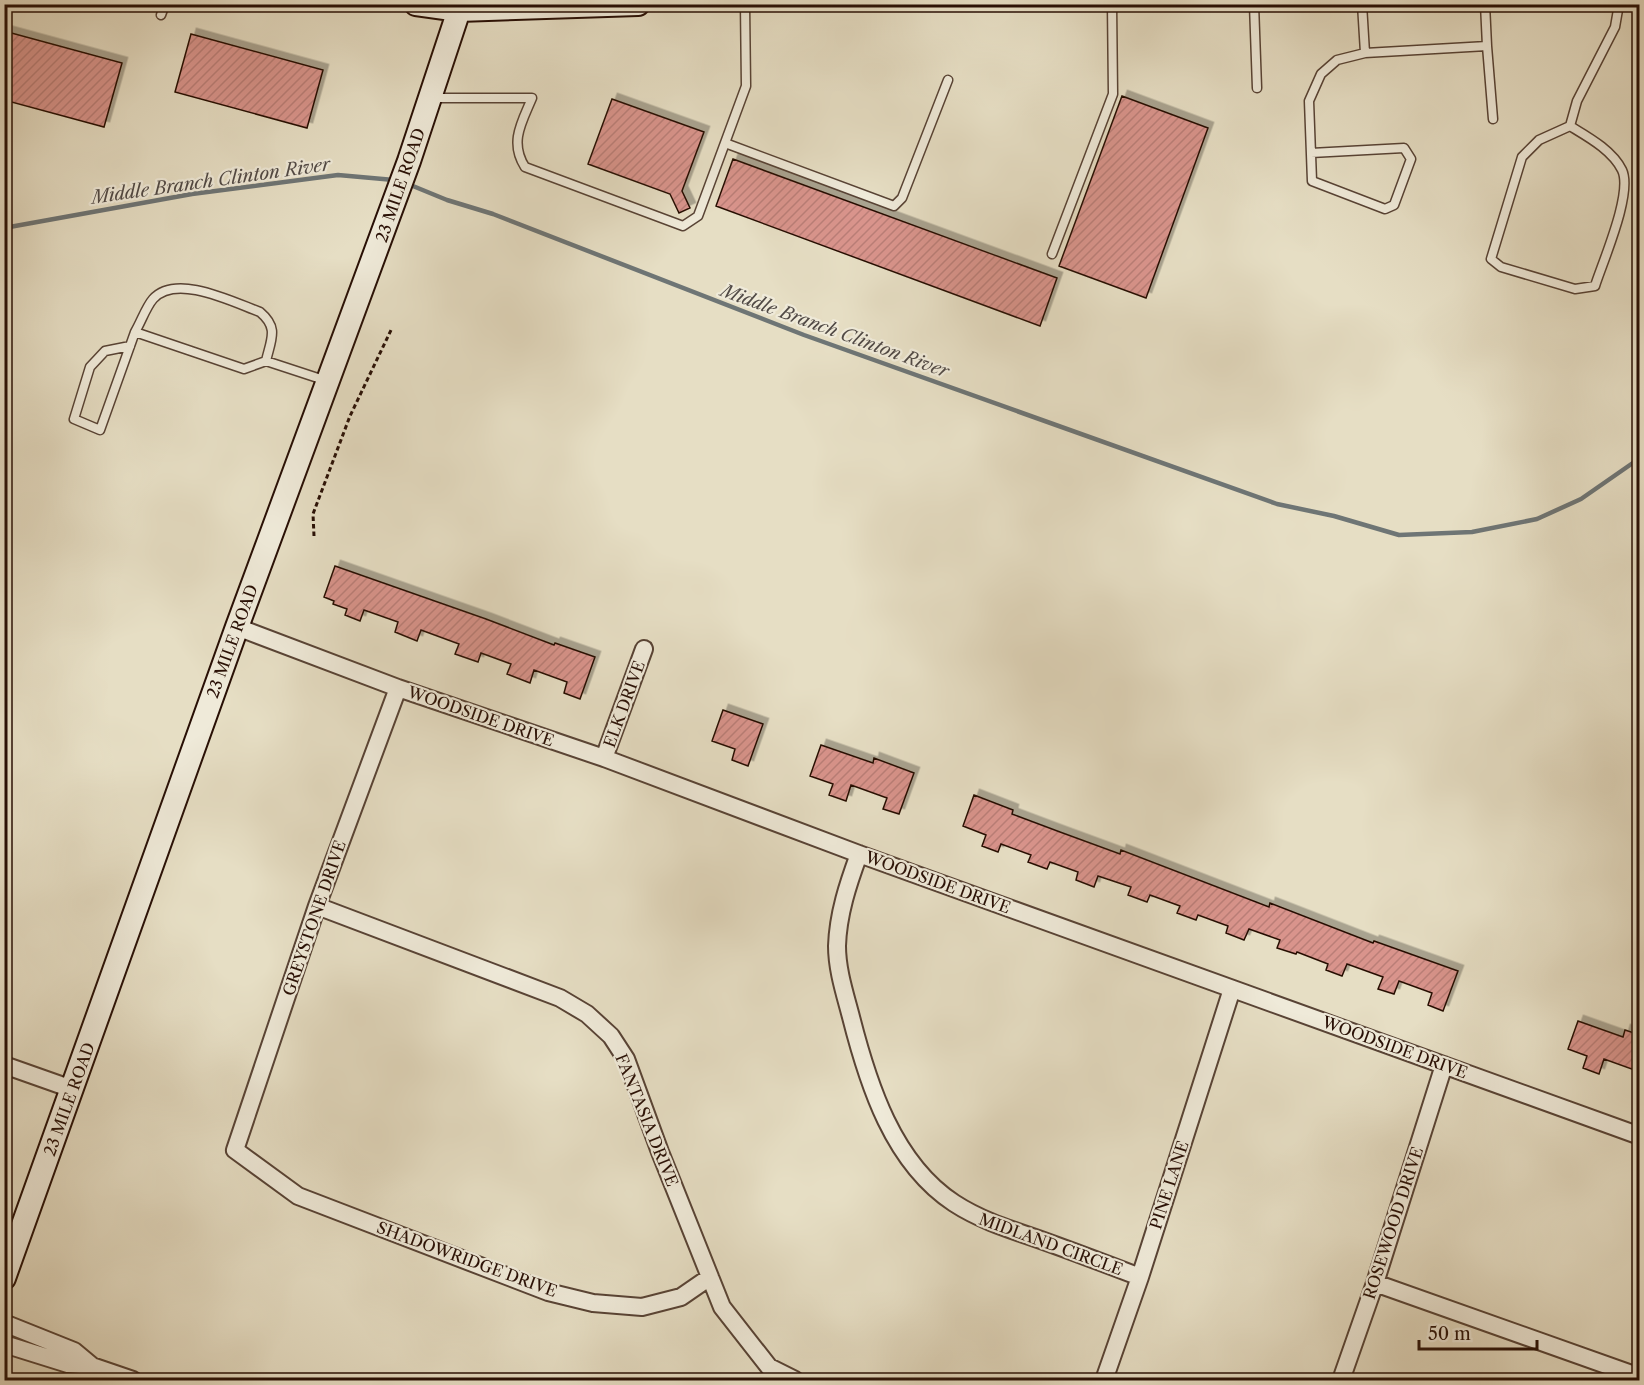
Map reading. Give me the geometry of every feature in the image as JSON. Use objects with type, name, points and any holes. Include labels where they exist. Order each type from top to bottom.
[{"type":"main road","points":[[416,4],[460,7],[638,4]]},
{"type":"main road","name":"23 MILE ROAD","points":[[4,1278],[237,627],[327,381],[361,297],[460,7]]},
{"type":"street","name":"WOODSIDE DRIVE","points":[[237,627],[398,687],[604,758],[859,854],[1640,1136]]},
{"type":"street","name":"ELK DRIVE","points":[[604,758],[644,649]]},
{"type":"street","name":"GREYSTONE DRIVE","points":[[235,1150],[317,906],[398,687]]},
{"type":"street","name":"MIDLAND CIRCLE","points":[[859,854],[842,905],[838,928],[837,949],[840,974],[860,1054],[893,1132],[908,1158],[928,1182],[952,1202],[980,1218],[1140,1277]]},
{"type":"street","name":"FANTASIA DRIVE","points":[[317,906],[560,998],[587,1014],[611,1036],[626,1059],[722,1306],[769,1367],[795,1380]]},
{"type":"street","name":"PINE LANE","points":[[1104,1380],[1140,1277],[1232,989]]},
{"type":"street","points":[[4,1065],[72,1089]]},
{"type":"street","name":"ROSEWOOD DRIVE","points":[[1341,1380],[1375,1283],[1444,1065]]},
{"type":"street","name":"SHADOWRIDGE DRIVE","points":[[235,1150],[298,1196],[548,1292],[593,1303],[642,1307],[681,1298],[710,1277]]},
{"type":"street","points":[[1375,1283],[1640,1377]]},
{"type":"street","points":[[4,1323],[74,1351],[93,1366]]},
{"type":"street","points":[[4,1344],[68,1364],[93,1366],[133,1380]]},
{"type":"lane","points":[[161,15],[165,4]]},
{"type":"lane","points":[[430,98],[532,98],[517,143],[518,156],[525,167],[683,226],[699,216],[746,86],[745,4]]},
{"type":"lane","points":[[1052,254],[1113,93],[1112,4]]},
{"type":"lane","points":[[1254,4],[1257,88]]},
{"type":"lane","points":[[1362,4],[1365,53]]},
{"type":"lane","points":[[1485,4],[1493,119]]},
{"type":"lane","points":[[1570,126],[1577,101],[1615,27],[1619,4]]},
{"type":"lane","points":[[1311,153],[1404,148],[1411,159],[1394,205],[1385,209],[1312,181],[1309,101],[1321,74],[1337,60],[1365,53],[1487,46]]},
{"type":"lane","points":[[726,143],[894,206],[902,198],[948,80]]},
{"type":"lane","points":[[1570,126],[1602,146],[1622,171],[1625,195],[1595,285],[1575,289],[1501,267],[1491,259],[1522,157],[1539,140],[1570,126]]},
{"type":"lane","points":[[130,346],[105,351],[90,367],[74,419],[100,430],[130,346],[135,332],[153,298],[176,287],[190,288],[260,312],[269,319],[273,326],[266,361]]},
{"type":"lane","points":[[135,332],[244,369],[266,361],[327,381]]},
{"type":"path","points":[[314,536],[313,514],[350,416],[392,328]]},
{"type":"building","points":[[4,31],[122,63],[104,127],[4,100]]},
{"type":"building","points":[[191,34],[323,70],[307,128],[175,92]]},
{"type":"building","points":[[1122,96],[1208,128],[1146,298],[1059,266]]},
{"type":"building","points":[[612,99],[704,132],[682,191],[690,208],[679,213],[670,194],[588,164]]},
{"type":"building","points":[[733,159],[1057,278],[1040,326],[716,206]]},
{"type":"building","points":[[335,566],[554,645],[555,643],[595,657],[580,699],[564,693],[567,682],[534,670],[530,683],[507,674],[511,664],[481,653],[478,662],[455,654],[459,644],[421,630],[417,641],[395,632],[398,622],[364,610],[360,621],[345,615],[347,609],[333,604],[334,601],[324,597]]},
{"type":"building","points":[[723,710],[763,724],[748,766],[732,760],[735,749],[712,741]]},
{"type":"building","points":[[821,745],[873,763],[874,758],[914,773],[899,814],[883,809],[887,798],[851,785],[846,801],[829,795],[833,784],[810,776]]},
{"type":"building","points":[[974,795],[1013,810],[1012,814],[1120,854],[1121,850],[1269,907],[1270,903],[1373,943],[1374,941],[1458,971],[1443,1011],[1428,1005],[1432,993],[1399,981],[1394,994],[1378,989],[1383,977],[1347,964],[1342,976],[1326,970],[1328,964],[1297,952],[1296,954],[1277,948],[1280,940],[1249,929],[1244,940],[1226,933],[1228,926],[1198,915],[1196,920],[1177,913],[1180,906],[1150,895],[1147,902],[1128,895],[1131,887],[1098,876],[1094,887],[1076,880],[1078,872],[1050,862],[1047,869],[1028,862],[1031,855],[1001,844],[998,852],[982,846],[986,835],[963,826]]},
{"type":"building","points":[[1578,1021],[1623,1037],[1625,1030],[1640,1035],[1640,1072],[1604,1059],[1599,1074],[1583,1068],[1587,1056],[1568,1049]]},
{"type":"waterway","name":"Middle Branch Clinton River","points":[[4,228],[192,194],[338,175],[394,180]]},
{"type":"waterway","name":"Middle Branch Clinton River","points":[[408,184],[447,200],[493,214],[804,335],[1277,504],[1334,516],[1399,535],[1472,532],[1537,519],[1581,499],[1640,458]]}]
